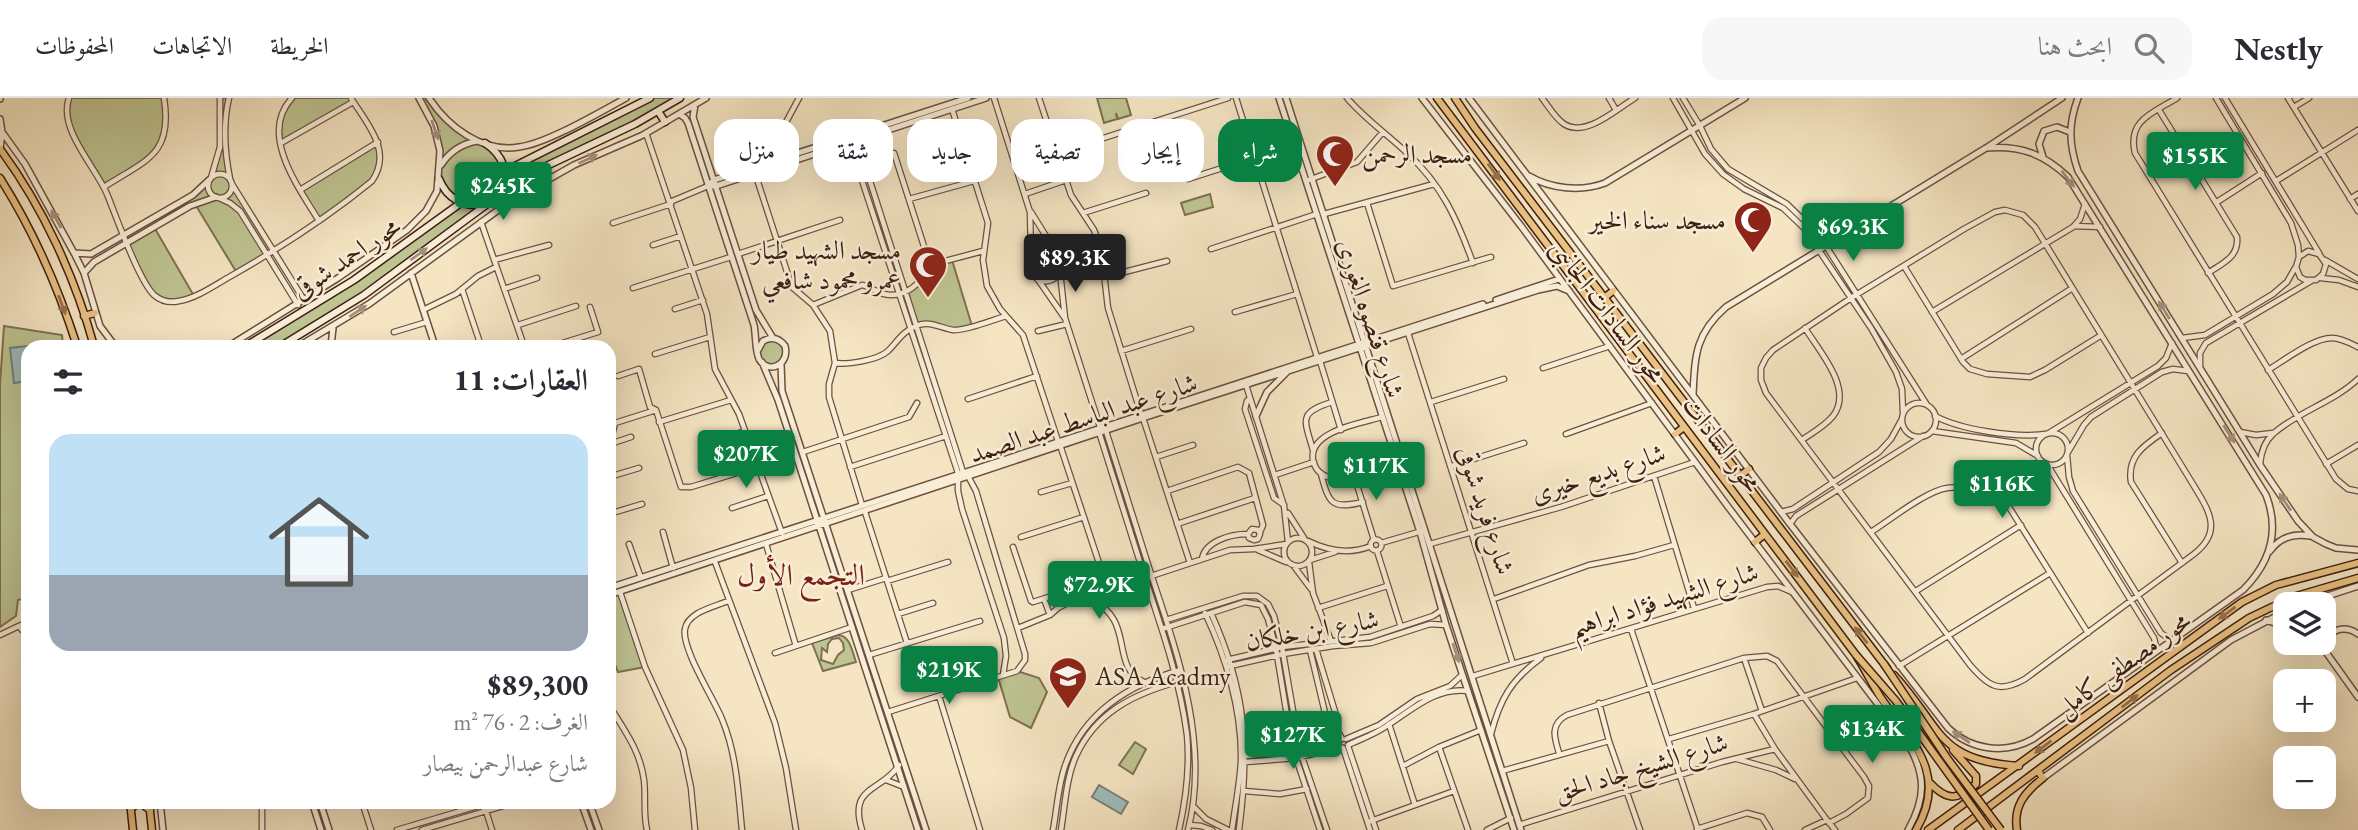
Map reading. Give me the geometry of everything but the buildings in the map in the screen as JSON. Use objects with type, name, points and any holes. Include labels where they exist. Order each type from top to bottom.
[{"type":"main road","name":"محور احمد شوقى","points":[[256,340],[360,276],[505,171],[650,98]]},
{"type":"main road","name":"محور احمد شوقى","points":[[291,340],[364,295],[538,170],[680,98]]},
{"type":"main road","name":"محور السادات","points":[[1437,98],[1464,130],[1856,655],[1881,698],[1919,748],[1929,782],[1926,808],[1916,830]]},
{"type":"main road","name":"محور السادات","points":[[1455,98],[1604,298],[1884,664],[1950,746],[1979,761],[2018,766]]},
{"type":"main road","points":[[658,111],[665,122]]},
{"type":"main road","points":[[481,142],[498,155],[505,171],[501,195]]},
{"type":"main road","points":[[0,149],[47,226],[92,340]]},
{"type":"main road","points":[[0,178],[33,236],[75,340]]},
{"type":"main road","points":[[439,179],[447,193],[459,202],[474,206],[490,202]]},
{"type":"main road","points":[[1550,265],[1558,259]]},
{"type":"main road","points":[[1604,298],[1613,290]]},
{"type":"main road","points":[[84,316],[95,313]]},
{"type":"main road","points":[[248,335],[252,340]]},
{"type":"main road","points":[[1675,434],[1684,426]]},
{"type":"main road","points":[[1740,476],[1749,469]]},
{"type":"main road","points":[[1755,542],[1765,534]]},
{"type":"main road","name":"محور مصطفى كامل","points":[[1928,830],[2255,595],[2276,585],[2358,562]]},
{"type":"main road","name":"محور مصطفى كامل","points":[[2311,592],[2358,578]]},
{"type":"main road","points":[[2276,585],[2280,592]]},
{"type":"main road","points":[[2255,595],[2262,598],[2267,607]]},
{"type":"main road","name":"محور مصطفى كامل","points":[[1958,830],[2171,670],[2273,605]]},
{"type":"main road","points":[[1856,655],[1896,701],[1989,830]]},
{"type":"main road","points":[[2140,663],[2146,671]]},
{"type":"main road","points":[[1884,664],[1947,758],[2001,830]]},
{"type":"main road","points":[[2171,670],[2177,678]]},
{"type":"main road","points":[[2088,734],[2093,741]]},
{"type":"main road","points":[[1929,782],[1940,791],[1956,798],[1976,784],[1976,776],[1950,746]]},
{"type":"main road","points":[[2017,830],[2016,817],[2020,801],[2030,788],[2043,778],[2038,771]]},
{"type":"main road","points":[[131,809],[133,830]]},
{"type":"main road","points":[[150,809],[152,830]]},
{"type":"street","points":[[69,98],[66,112],[70,128],[104,187],[143,278],[153,294],[171,302],[199,294],[274,251],[372,181],[381,163],[378,142],[352,100],[281,144]]},
{"type":"street","points":[[104,187],[152,156],[159,148],[165,130],[164,98]]},
{"type":"street","points":[[220,98],[220,147],[208,188],[218,198],[240,211],[301,303]]},
{"type":"street","points":[[84,273],[94,262],[190,206],[227,196],[231,182],[226,148],[226,109],[229,98]]},
{"type":"street","points":[[292,98],[282,112],[279,131],[281,144],[291,176],[319,221]]},
{"type":"street","points":[[424,99],[465,135],[504,148],[526,146],[626,98]]},
{"type":"street","points":[[311,340],[333,328],[512,200],[575,165],[646,133],[706,98]]},
{"type":"street","points":[[788,119],[799,98]]},
{"type":"street","points":[[799,153],[968,98]]},
{"type":"street","points":[[799,159],[986,98]]},
{"type":"street","points":[[993,98],[1030,212],[1031,254],[1028,269],[1065,321]]},
{"type":"street","points":[[1039,98],[1046,119]]},
{"type":"street","points":[[1104,138],[1228,98]]},
{"type":"street","points":[[1236,98],[1243,119]]},
{"type":"street","name":"شارع قنصوه الغورى","points":[[1279,98],[1286,119]]},
{"type":"street","name":"شارع قنصوه الغورى","points":[[1286,98],[1317,214],[1363,345],[1382,417],[1430,544],[1430,555],[1446,625],[1481,730],[1513,817],[1520,827]]},
{"type":"street","points":[[1347,98],[1361,114],[1415,161],[1435,184],[1452,210],[1473,263]]},
{"type":"street","name":"محور السادات الجانبى","points":[[1422,98],[1908,744],[1921,771],[1922,794],[1908,830]]},
{"type":"street","name":"محور السادات الجانبى","points":[[1469,98],[1790,524],[1899,666],[1956,735],[1986,747],[2009,749],[2025,744],[2140,663]]},
{"type":"street","points":[[1542,98],[1562,122],[1572,128],[1589,126],[1634,98]]},
{"type":"street","points":[[1609,98],[1616,110]]},
{"type":"street","points":[[1673,98],[1705,154],[1723,174],[1745,189],[1783,208],[1804,228],[1896,372],[1902,389],[1903,427],[1909,434],[1923,436]]},
{"type":"street","points":[[1683,98],[1711,149],[1728,169],[1787,204],[1809,224],[1827,246],[1935,416],[1951,424],[2019,436],[2058,434],[2065,439],[2073,491],[2161,633],[2172,641]]},
{"type":"street","points":[[1527,175],[1563,187],[1594,187],[1615,178],[1745,98]]},
{"type":"street","points":[[1693,394],[1696,351],[1710,322],[1726,307],[1986,149],[2062,98]]},
{"type":"street","points":[[2078,98],[2072,114],[2070,132],[2071,153],[2078,171],[2260,465],[2298,521],[2313,537]]},
{"type":"street","points":[[2177,98],[2142,121],[2134,132],[2132,141],[2135,153],[2326,464],[2341,485],[2358,491]]},
{"type":"street","points":[[2182,338],[2205,335],[2280,288],[2296,267],[2299,257],[2291,223],[2216,98]]},
{"type":"street","points":[[2225,98],[2319,254],[2324,260],[2358,279]]},
{"type":"street","points":[[2288,98],[2358,211]]},
{"type":"street","points":[[2294,107],[2309,98]]},
{"type":"street","points":[[239,340],[301,303],[398,236],[417,221],[432,202],[441,165],[438,138],[424,99]]},
{"type":"street","points":[[695,105],[693,117],[756,310],[773,338]]},
{"type":"street","points":[[952,109],[955,119]]},
{"type":"street","points":[[2159,110],[2234,230],[2237,244],[2232,256],[2208,273]]},
{"type":"street","points":[[679,114],[687,120],[754,325],[758,350],[775,393],[899,765],[918,830]]},
{"type":"street","points":[[0,119],[0,149]]},
{"type":"street","points":[[2043,157],[2039,144],[2044,131],[2057,127],[2070,132]]},
{"type":"street","points":[[2276,181],[2358,130]]},
{"type":"street","points":[[2,132],[25,164],[74,253],[84,273],[95,313],[110,340]]},
{"type":"street","points":[[646,133],[703,300],[715,369],[745,431],[782,533]]},
{"type":"street","points":[[1309,180],[1357,162],[1383,133]]},
{"type":"street","points":[[300,190],[378,142]]},
{"type":"street","points":[[441,165],[448,154],[460,146],[481,142]]},
{"type":"street","points":[[903,293],[854,156],[856,147],[861,153],[962,475],[962,509],[1004,638],[1006,656],[1003,675]]},
{"type":"street","points":[[1986,149],[2022,149],[2043,157],[2068,177],[2266,495],[2273,526],[2268,554]]},
{"type":"street","points":[[894,153],[930,265]]},
{"type":"street","name":"شارع قنصوه الغورى","points":[[1302,164],[1324,214],[1430,555],[1473,676],[1502,771],[1514,830]]},
{"type":"street","points":[[2217,202],[2262,173]]},
{"type":"street","points":[[74,253],[91,254],[193,195],[210,179],[223,174],[231,182],[274,251],[301,303]]},
{"type":"street","points":[[613,223],[719,182]]},
{"type":"street","points":[[758,182],[792,287],[813,304],[830,331],[835,363],[829,384],[829,397],[907,643]]},
{"type":"street","points":[[909,199],[971,182]]},
{"type":"street","points":[[975,182],[988,223],[983,269],[987,286],[994,302],[1023,335],[1102,572],[1099,580],[1034,603],[1031,601],[1013,547]]},
{"type":"street","points":[[1025,194],[1060,182]]},
{"type":"street","points":[[1067,182],[1074,202],[1098,239],[1104,257],[1108,308],[1190,563]]},
{"type":"street","points":[[1262,182],[1341,430]]},
{"type":"street","points":[[1324,214],[1435,184]]},
{"type":"street","points":[[1083,213],[1146,193]]},
{"type":"street","points":[[2350,199],[2358,194]]},
{"type":"street","points":[[1367,203],[1393,286],[1491,257]]},
{"type":"street","points":[[2073,227],[2082,214],[2085,203]]},
{"type":"street","points":[[1998,210],[2023,215],[2032,224],[2162,433],[2211,518],[2210,533],[2205,544],[2182,563],[2025,679],[2003,687],[1991,685],[1981,678],[1947,635],[1766,393],[1760,374],[1769,354],[1851,298],[1904,266],[1998,210]]},
{"type":"street","points":[[1030,212],[1061,260],[1065,321],[1167,620],[1181,670],[1195,736],[1193,806],[1189,827],[1201,825],[1212,830]]},
{"type":"street","points":[[1211,248],[1317,214]]},
{"type":"street","points":[[738,254],[840,220]]},
{"type":"street","points":[[481,222],[522,340]]},
{"type":"street","points":[[1932,312],[2073,227],[2089,225],[2100,228]]},
{"type":"street","points":[[653,245],[681,236]]},
{"type":"street","points":[[494,260],[549,245]]},
{"type":"street","points":[[1031,254],[1042,247],[1054,250]]},
{"type":"street","points":[[813,304],[862,285],[883,293],[903,293],[920,282],[930,265],[984,251]]},
{"type":"street","points":[[2299,257],[2308,251],[2319,254]]},
{"type":"street","points":[[632,289],[731,257]]},
{"type":"street","points":[[2320,278],[2325,270],[2324,260]]},
{"type":"street","points":[[1105,277],[1167,261]]},
{"type":"street","points":[[1904,266],[1961,359],[1968,368],[1978,372],[2027,377],[2045,370],[2100,336]]},
{"type":"street","points":[[423,310],[457,294],[478,276],[496,267]]},
{"type":"street","points":[[2296,267],[2301,277],[2311,281]]},
{"type":"street","points":[[1038,280],[1053,280],[1060,272]]},
{"type":"street","points":[[411,273],[433,340]]},
{"type":"street","points":[[505,289],[537,278]]},
{"type":"street","points":[[2200,368],[2200,353],[2206,343],[2311,281],[2320,278],[2339,280],[2358,287]]},
{"type":"street","name":"شارع عبد الباسط عبد الصمد","points":[[1407,331],[1559,279]]},
{"type":"street","name":"شارع عبد الباسط عبد الصمد","points":[[616,593],[715,562],[962,475],[1318,359],[1548,287],[1557,286],[1569,291]]},
{"type":"street","points":[[462,288],[479,340]]},
{"type":"street","points":[[1961,359],[2071,289]]},
{"type":"street","points":[[1235,313],[1297,294]]},
{"type":"street","points":[[675,309],[703,300]]},
{"type":"street","points":[[518,325],[576,306]]},
{"type":"street","points":[[572,340],[598,332],[590,307]]},
{"type":"street","points":[[835,363],[851,363],[884,354],[895,341],[914,327],[934,324],[952,330],[1006,316]]},
{"type":"street","points":[[1038,331],[1065,321]]},
{"type":"street","points":[[394,332],[427,322]]},
{"type":"street","points":[[332,340],[333,328]]},
{"type":"street","points":[[1802,440],[1834,415],[1840,397],[1834,376],[1805,328]]},
{"type":"street","points":[[1121,351],[1191,329]]},
{"type":"street","name":"شارع فريد شوقى","points":[[1407,331],[1513,664]]},
{"type":"street","points":[[655,354],[710,337]]},
{"type":"street","points":[[758,350],[763,341],[773,338],[785,346],[786,356],[781,364],[782,391],[926,830]]},
{"type":"street","points":[[2268,370],[2311,344],[2325,339],[2338,339],[2358,347]]},
{"type":"street","points":[[2038,456],[2037,443],[2047,434],[2162,362],[2169,353],[2172,342]]},
{"type":"street","points":[[1544,368],[1611,346]]},
{"type":"street","name":"شارع عبد الباسط عبد الصمد","points":[[1142,416],[1288,371],[1318,359]]},
{"type":"street","points":[[762,362],[771,367],[781,364]]},
{"type":"street","points":[[618,376],[639,369],[650,407],[656,410],[681,487],[691,487],[795,455]]},
{"type":"street","points":[[2047,464],[2061,462],[2087,421],[2134,389],[2168,370],[2190,372]]},
{"type":"street","points":[[1256,416],[1267,392],[1288,371]]},
{"type":"street","points":[[968,399],[1037,376]]},
{"type":"street","points":[[1431,402],[1504,379]]},
{"type":"street","points":[[2260,465],[2263,447],[2274,433],[2358,379]]},
{"type":"street","points":[[1246,384],[1284,506],[1287,543],[1284,556],[1314,593]]},
{"type":"street","points":[[1250,398],[1245,404],[1249,422],[1273,498],[1284,506],[1312,550],[1309,561],[1314,593],[1331,643]]},
{"type":"street","points":[[659,422],[731,400]]},
{"type":"street","points":[[1332,402],[1313,408],[1307,415],[1306,424],[1314,463],[1321,473],[1327,496],[1334,503],[1344,507],[1363,502]]},
{"type":"street","points":[[803,452],[909,417],[917,403]]},
{"type":"street","points":[[1566,434],[1652,403]]},
{"type":"street","points":[[2213,408],[2222,403]]},
{"type":"street","points":[[1903,413],[1915,404],[1927,405]]},
{"type":"street","points":[[616,423],[656,410]]},
{"type":"street","points":[[1932,431],[1935,416]]},
{"type":"street","points":[[1313,450],[1316,442],[1324,436],[1382,417]]},
{"type":"street","points":[[1781,512],[1790,511],[1883,448],[1902,419]]},
{"type":"street","points":[[1102,430],[1176,682],[1186,734],[1188,766],[1186,796],[1179,830]]},
{"type":"street","points":[[712,442],[745,431]]},
{"type":"street","points":[[1790,524],[1796,516],[1837,489],[1932,431],[2016,443],[2047,464],[2154,638],[2155,652]]},
{"type":"street","points":[[2240,432],[2256,435],[2274,433]]},
{"type":"street","points":[[2162,433],[2137,453],[2130,477],[2182,563]]},
{"type":"street","points":[[850,467],[948,436]]},
{"type":"street","points":[[616,442],[631,437]]},
{"type":"street","points":[[1452,466],[1524,443]]},
{"type":"street","points":[[1156,457],[1193,445]]},
{"type":"street","points":[[2326,464],[2358,445]]},
{"type":"street","points":[[1321,473],[1332,478],[1396,458]]},
{"type":"street","name":"شارع بديع خيرى","points":[[1430,544],[1561,507],[1695,462]]},
{"type":"street","points":[[1275,475],[1314,463]]},
{"type":"street","points":[[1167,491],[1238,467],[1246,470],[1262,525],[1260,537],[1256,540],[1249,538],[1248,534]]},
{"type":"street","points":[[616,475],[639,468]]},
{"type":"street","points":[[1146,578],[1230,550],[1287,543],[1294,538],[1306,540],[1328,550],[1351,551],[1371,546],[1374,540],[1353,472]]},
{"type":"street","points":[[888,712],[1017,671],[1025,660],[1018,628],[976,491],[962,475]]},
{"type":"street","points":[[1654,476],[1695,608]]},
{"type":"street","points":[[1041,492],[1072,482]]},
{"type":"street","points":[[1871,532],[1929,495],[1950,487],[1998,498],[2021,525],[2088,632]]},
{"type":"street","points":[[733,508],[768,496]]},
{"type":"street","points":[[1177,524],[1255,498]]},
{"type":"street","points":[[616,512],[642,503]]},
{"type":"street","points":[[1021,537],[1084,517]]},
{"type":"street","name":"شارع عبد الباسط عبد الصمد","points":[[616,587],[818,524]]},
{"type":"street","points":[[1916,591],[2021,525]]},
{"type":"street","points":[[1202,559],[1208,546],[1229,537],[1248,534],[1252,529],[1259,532]]},
{"type":"street","points":[[1374,540],[1381,543],[1423,531]]},
{"type":"street","points":[[663,533],[673,568]]},
{"type":"street","points":[[2140,663],[2237,595],[2260,571],[2276,544],[2287,537],[2300,534],[2336,548],[2358,550]]},
{"type":"street","points":[[1377,551],[1381,548],[1381,543]]},
{"type":"street","points":[[629,544],[641,578]]},
{"type":"street","points":[[766,544],[796,646]]},
{"type":"street","points":[[1494,599],[1589,565],[1674,545]]},
{"type":"street","points":[[1371,546],[1377,551],[1401,626]]},
{"type":"street","points":[[1254,549],[1301,566],[1338,551]]},
{"type":"street","points":[[715,562],[775,723],[786,768],[796,830]]},
{"type":"street","points":[[848,590],[948,562]]},
{"type":"street","points":[[1899,666],[2050,573]]},
{"type":"street","points":[[1084,586],[1086,593],[1112,616],[1128,669],[1136,679],[1145,683]]},
{"type":"street","points":[[1318,608],[1387,586]]},
{"type":"street","name":"شارع الشهيد فؤاد ابراهيم","points":[[1473,676],[1770,586],[1793,592]]},
{"type":"street","points":[[2336,593],[2358,586]]},
{"type":"street","points":[[620,592],[645,667],[682,750],[691,788],[695,830]]},
{"type":"street","points":[[1018,628],[1050,615],[1086,593]]},
{"type":"street","points":[[1160,622],[1250,595],[1263,599],[1272,610],[1307,789],[1324,830]]},
{"type":"street","points":[[1044,599],[1050,615]]},
{"type":"street","points":[[728,601],[692,617],[685,629],[685,636],[692,658],[729,739],[739,784],[742,830]]},
{"type":"street","points":[[1162,629],[1245,602],[1261,606],[1279,651],[1294,752]]},
{"type":"street","points":[[898,614],[933,603]]},
{"type":"street","points":[[1206,608],[1229,666],[1236,708],[1244,791],[1239,830]]},
{"type":"street","name":"شارع ابن خلكان","points":[[1229,666],[1279,651],[1313,649],[1331,643],[1371,643],[1433,617],[1442,610]]},
{"type":"street","points":[[2043,778],[2231,640],[2273,617]]},
{"type":"street","points":[[2266,620],[2273,623]]},
{"type":"street","points":[[869,655],[979,621]]},
{"type":"street","points":[[0,635],[21,625],[21,629]]},
{"type":"street","name":"شارع ابن خلكان","points":[[1226,660],[1370,637],[1401,626],[1446,625]]},
{"type":"street","points":[[775,653],[852,627]]},
{"type":"street","points":[[1631,629],[1698,829],[1747,813],[1762,817],[1770,830]]},
{"type":"street","points":[[2336,630],[2350,629],[2358,634]]},
{"type":"street","points":[[1313,649],[1326,717],[1330,725],[1336,727]]},
{"type":"street","points":[[1313,649],[1336,715],[1336,727],[1370,821],[1376,830]]},
{"type":"street","name":"شارع الشهيد فؤاد ابراهيم","points":[[1491,734],[1507,691],[1519,677],[1546,655]]},
{"type":"street","points":[[2328,655],[2358,697]]},
{"type":"street","points":[[1559,753],[1554,733],[1559,720],[1574,712],[1744,658],[1763,656],[1775,659],[1805,696],[1869,786],[1869,794],[1864,802],[1805,830]]},
{"type":"street","points":[[1744,658],[1762,711]]},
{"type":"street","points":[[1053,830],[1064,769],[1070,751],[1080,736],[1117,697],[1181,670]]},
{"type":"street","points":[[1388,722],[1417,699],[1454,684],[1463,675]]},
{"type":"street","points":[[1669,739],[1754,714],[1857,678]]},
{"type":"street","points":[[1060,830],[1072,768],[1076,756],[1093,730],[1109,713],[1138,694],[1182,680]]},
{"type":"street","points":[[1243,759],[1299,755],[1344,744],[1427,699],[1454,691],[1468,691]]},
{"type":"street","points":[[939,696],[980,830]]},
{"type":"street","points":[[1599,703],[1609,741],[1640,830]]},
{"type":"street","points":[[1754,714],[1775,749],[1835,830]]},
{"type":"street","points":[[616,716],[637,752],[644,781],[647,830]]},
{"type":"street","points":[[1388,722],[1415,805]]},
{"type":"street","points":[[1404,766],[1439,747],[1481,730]]},
{"type":"street","points":[[1502,771],[1609,741]]},
{"type":"street","points":[[1439,747],[1468,830]]},
{"type":"street","name":"شارع الشيخ جاد الحق","points":[[1520,827],[1680,775],[1775,749]]},
{"type":"street","points":[[1243,759],[1294,752],[1299,755],[1324,830]]},
{"type":"street","points":[[1193,806],[1206,819],[1230,830],[1243,759]]},
{"type":"street","points":[[1736,759],[1776,770],[1798,780]]},
{"type":"street","points":[[862,830],[858,814],[861,801],[868,790],[885,780],[899,765]]},
{"type":"street","points":[[885,780],[905,788]]},
{"type":"street","points":[[1244,791],[1280,794],[1307,789]]},
{"type":"street","points":[[1370,821],[1454,791]]},
{"type":"street","points":[[161,809],[163,830]]},
{"type":"street","points":[[262,809],[262,830]]},
{"type":"street","points":[[314,809],[321,830]]},
{"type":"street","points":[[322,809],[329,830]]},
{"type":"street","points":[[364,809],[371,830]]},
{"type":"street","points":[[397,830],[463,809]]},
{"type":"street","points":[[421,823],[422,830],[493,809]]},
{"type":"street","points":[[584,809],[591,830]]},
{"type":"street","points":[[592,809],[599,830]]},
{"type":"street","points":[[486,811],[492,830]]},
{"type":"street","points":[[915,818],[922,816]]},
{"type":"street","points":[[1487,830],[1500,828],[1513,817]]},
{"type":"street","points":[[1370,821],[1370,830]]},
{"type":"green space","points":[[69,98],[164,98],[165,130],[152,156],[104,187],[73,133],[69,122]]},
{"type":"green space","points":[[220,98],[229,98],[226,148],[230,179],[274,252],[237,273],[195,204],[154,227],[194,296],[178,300],[165,299],[147,285],[124,235],[193,195],[211,178],[219,155]]},
{"type":"green space","points":[[292,98],[351,98],[353,101],[281,143],[280,122]]},
{"type":"green space","points":[[419,98],[429,98],[445,118],[492,148],[505,170],[650,98],[681,98],[538,170],[364,295],[291,340],[255,340],[338,290],[458,203],[439,179],[438,138]]},
{"type":"green space","points":[[1097,98],[1126,98],[1131,115],[1118,119],[1116,113],[1117,119],[1104,123]]},
{"type":"green space","points":[[378,142],[381,152],[372,181],[319,221],[300,190]]},
{"type":"green space","points":[[1210,194],[1213,207],[1185,215],[1181,203]]},
{"type":"green space","points":[[952,260],[972,326],[952,330],[940,325],[916,326],[905,292],[913,288],[930,265]]},
{"type":"green space","points":[[4,326],[62,335],[62,340],[21,340],[21,599],[18,600],[16,616],[0,627],[0,384]]},
{"type":"green space","points":[[768,338],[782,342],[784,360],[771,367],[759,359],[760,345]]},
{"type":"green space","points":[[620,592],[645,667],[618,672],[616,667],[616,593]]},
{"type":"green space","points":[[842,636],[850,645],[856,662],[823,671],[812,643]],"holes":[[[839,638],[844,650],[833,664],[821,660],[822,648],[827,652],[832,639]]]},
{"type":"green space","points":[[1017,671],[1039,678],[1047,692],[1031,728],[1010,717],[998,677]]},
{"type":"green space","points":[[1135,742],[1146,749],[1133,774],[1119,765]]},
{"type":"water","points":[[21,347],[21,382],[14,383],[10,348]]},
{"type":"water","points":[[1099,785],[1128,802],[1121,814],[1092,797]]},
{"type":"place","name":"مسجد الرحمن","points":[[1335,188]]},
{"type":"place","name":"مسجد سناء الخير","points":[[1753,254]]},
{"type":"place","name":"مسجد الشهيد طيار عمرو محمود شافعي","points":[[928,299]]},
{"type":"place","name":"ASA Acadmy","points":[[1068,710]]},
{"type":"district","name":"التجمع الأول","points":[[801,575]]}]
